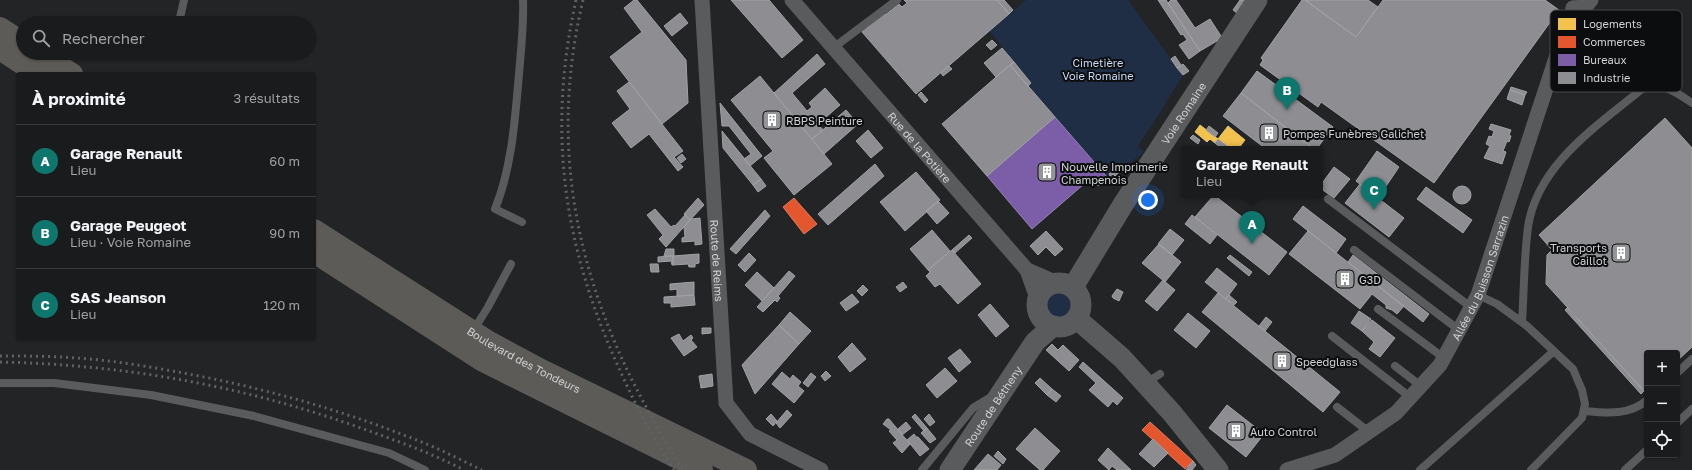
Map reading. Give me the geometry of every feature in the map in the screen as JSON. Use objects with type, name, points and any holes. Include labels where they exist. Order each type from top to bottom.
[{"type":"highway","points":[[0,28],[16,38]]},
{"type":"highway","points":[[0,50],[35,72]]},
{"type":"highway","points":[[50,60],[69,72]]},
{"type":"highway","name":"Boulevard des Tondeurs","points":[[316,231],[472,331],[541,370],[746,470]]},
{"type":"highway","name":"Boulevard des Tondeurs","points":[[316,253],[483,361],[702,470]]},
{"type":"main road","name":"Voie Romaine","points":[[1065,285],[1128,196],[1257,0]]},
{"type":"main road","points":[[1051,284],[1065,285],[1081,299],[1082,306],[1077,319],[1066,326],[1044,314],[1042,291],[1051,284]]},
{"type":"main road","name":"Route de Bétheny","points":[[950,470],[1035,342],[1044,314]]},
{"type":"main road","points":[[1077,319],[1122,358],[1153,379],[1172,413],[1218,470]]},
{"type":"street","name":"Route de Reims","points":[[702,0],[726,403],[750,434],[821,470]]},
{"type":"street","name":"Rue de la Potière","points":[[792,0],[1027,270],[1065,285]]},
{"type":"street","points":[[1570,4],[1585,8],[1591,0]]},
{"type":"street","name":"Allée du Buisson Sarrazin","points":[[1287,470],[1335,455],[1369,432],[1396,413],[1440,365],[1475,301],[1550,76]]},
{"type":"street","points":[[1027,270],[1044,314]]},
{"type":"lane","points":[[180,16],[184,0]]},
{"type":"lane","points":[[522,222],[495,209],[503,188],[515,116],[524,17],[523,0]]},
{"type":"lane","points":[[833,48],[897,0]]},
{"type":"lane","points":[[1522,322],[1528,226],[1535,203],[1545,182],[1556,166],[1583,138],[1638,92]]},
{"type":"lane","points":[[1673,92],[1692,103]]},
{"type":"lane","points":[[1328,199],[1475,301],[1497,304],[1522,322],[1574,369],[1582,390],[1585,404],[1582,418],[1531,470]]},
{"type":"lane","points":[[1354,250],[1459,330]]},
{"type":"lane","points":[[472,331],[488,307],[511,264]]},
{"type":"lane","points":[[1378,309],[1444,358]]},
{"type":"lane","points":[[1332,336],[1410,397]]},
{"type":"lane","points":[[1420,470],[1554,351]]},
{"type":"lane","points":[[1680,369],[1692,359]]},
{"type":"lane","points":[[1395,366],[1421,386]]},
{"type":"lane","points":[[0,383],[54,383],[151,395],[254,416],[389,452],[425,470]]},
{"type":"lane","points":[[922,470],[973,408],[1002,390]]},
{"type":"lane","points":[[1584,411],[1611,414],[1624,412],[1644,403]]},
{"type":"lane","points":[[1337,407],[1369,432]]},
{"type":"lane","points":[[1680,419],[1692,409]]},
{"type":"lane","points":[[1625,470],[1644,453]]},
{"type":"green space","name":"Cimetière Voie Romaine","points":[[1026,0],[1128,0],[1183,75],[1138,146],[1144,152],[1112,178],[1109,174],[1106,176],[1028,86],[1031,83],[989,31]]},
{"type":"green space","points":[[1060,289],[1071,293],[1075,304],[1071,315],[1060,319],[1049,315],[1045,304],[1049,293]]},
{"type":"building: Logements","points":[[1200,125],[1218,139],[1215,143],[1210,139],[1207,142],[1195,132]]},
{"type":"building: Logements","points":[[1228,126],[1245,140],[1240,146],[1227,146],[1218,139]]},
{"type":"building: Commerces","points":[[794,198],[817,224],[804,234],[783,207]]},
{"type":"building: Commerces","points":[[1150,422],[1193,461],[1185,469],[1142,430]]},
{"type":"building: Bureaux","name":"Nouvelle Imprimerie Champenois","points":[[1055,117],[1108,178],[1098,186],[1091,178],[1032,229],[987,176]]},
{"type":"building: Industrie","points":[[634,0],[637,0],[686,60],[688,103],[662,124],[610,57],[642,32],[624,8]]},
{"type":"building: Industrie","points":[[731,0],[769,0],[803,40],[782,58]]},
{"type":"building: Industrie","points":[[904,0],[997,0],[1009,14],[916,94],[862,32],[883,14],[885,15],[899,4],[902,7],[907,3]]},
{"type":"building: Industrie","points":[[997,0],[1004,0],[1013,10],[1009,14]]},
{"type":"building: Industrie","points":[[1158,0],[1166,0],[1200,51],[1189,59],[1179,45],[1187,40],[1183,34],[1181,35]]},
{"type":"building: Industrie","points":[[1171,0],[1176,0],[1195,28],[1210,19],[1221,36],[1217,41],[1200,51],[1168,3]]},
{"type":"building: Industrie","points":[[1240,0],[1247,0],[1238,14],[1233,10]]},
{"type":"building: Industrie","points":[[1302,0],[1305,0],[1356,37],[1383,0],[1545,0],[1559,10],[1550,10],[1550,22],[1434,183],[1321,102],[1318,107],[1260,65],[1263,60],[1261,58]]},
{"type":"building: Industrie","points":[[1305,0],[1368,0],[1378,7],[1356,37]]},
{"type":"building: Industrie","points":[[680,13],[688,23],[672,36],[664,26]]},
{"type":"building: Industrie","points":[[992,40],[997,45],[991,50],[986,45]]},
{"type":"building: Industrie","points":[[1002,48],[1014,62],[996,77],[984,63]]},
{"type":"building: Industrie","points":[[817,54],[825,64],[792,93],[807,111],[812,107],[809,103],[825,88],[840,105],[818,124],[823,130],[812,139],[774,93]]},
{"type":"building: Industrie","points":[[1175,56],[1181,65],[1177,68],[1171,59]]},
{"type":"building: Industrie","points":[[1014,62],[1031,83],[1028,86],[1010,65]]},
{"type":"building: Industrie","points":[[1183,64],[1189,71],[1183,75],[1177,68]]},
{"type":"building: Industrie","points":[[1010,65],[1055,117],[987,176],[942,124]]},
{"type":"building: Industrie","points":[[949,66],[952,69],[943,76],[941,73]]},
{"type":"building: Industrie","points":[[1257,71],[1333,127],[1319,146],[1310,146],[1241,93]]},
{"type":"building: Industrie","name":"RBPS Peinture","points":[[760,76],[832,164],[794,195],[764,158],[773,151],[731,100]]},
{"type":"building: Industrie","points":[[629,82],[683,151],[674,157],[683,167],[678,171],[649,134],[631,148],[612,123],[630,109],[617,91]]},
{"type":"building: Industrie","points":[[1511,87],[1527,92],[1525,95],[1510,90]]},
{"type":"building: Industrie","points":[[1510,90],[1525,95],[1522,105],[1507,99]]},
{"type":"building: Industrie","points":[[921,92],[928,100],[925,103],[918,95]]},
{"type":"building: Industrie","name":"Pompes Funèbres Galichet","points":[[1241,93],[1310,146],[1262,146],[1223,116]]},
{"type":"building: Industrie","points":[[720,103],[762,156],[750,166],[744,159],[751,154],[729,126],[722,126]]},
{"type":"building: Industrie","points":[[846,110],[858,124],[824,154],[812,139]]},
{"type":"building: Industrie","name":"Transports Caillot","points":[[1665,118],[1692,148],[1692,347],[1680,358],[1680,350],[1644,350],[1644,391],[1546,284],[1547,255],[1552,250],[1539,235]]},
{"type":"building: Industrie","points":[[1491,124],[1511,130],[1509,142],[1507,141],[1503,151],[1506,152],[1502,164],[1484,158],[1490,146],[1486,144],[1489,136],[1492,137],[1494,131],[1489,129]]},
{"type":"building: Industrie","points":[[1209,126],[1218,133],[1215,137],[1206,130]]},
{"type":"building: Industrie","points":[[868,130],[883,148],[871,158],[856,141]]},
{"type":"building: Industrie","points":[[722,131],[761,179],[753,185],[723,148]]},
{"type":"building: Industrie","points":[[1193,135],[1200,140],[1198,144],[1190,138]]},
{"type":"building: Industrie","points":[[1218,139],[1227,146],[1218,146],[1215,143]]},
{"type":"building: Industrie","points":[[1377,151],[1399,167],[1378,198],[1356,181]]},
{"type":"building: Industrie","points":[[682,154],[686,159],[681,163],[677,158]]},
{"type":"building: Industrie","points":[[875,164],[884,176],[828,225],[818,214]]},
{"type":"building: Industrie","points":[[1120,165],[1123,169],[1115,176],[1113,174],[1110,176],[1109,174]]},
{"type":"building: Industrie","points":[[1334,167],[1350,179],[1334,198],[1323,190],[1323,182]]},
{"type":"building: Industrie","points":[[916,172],[940,200],[905,231],[880,202]]},
{"type":"building: Industrie","points":[[761,179],[766,186],[758,192],[753,185]]},
{"type":"building: Industrie","points":[[1360,184],[1404,218],[1389,237],[1345,203]]},
{"type":"building: Industrie","points":[[1462,186],[1468,189],[1471,195],[1468,201],[1462,204],[1456,201],[1453,195],[1456,189]]},
{"type":"building: Industrie","points":[[1426,187],[1472,220],[1463,233],[1417,199]]},
{"type":"building: Industrie","points":[[698,198],[704,205],[690,220],[684,214]]},
{"type":"building: Industrie","points":[[1211,198],[1218,198],[1287,252],[1269,275],[1195,217]]},
{"type":"building: Industrie","points":[[938,201],[949,213],[937,224],[926,211]]},
{"type":"building: Industrie","points":[[1303,206],[1346,239],[1336,253],[1293,219]]},
{"type":"building: Industrie","points":[[655,209],[671,227],[674,225],[675,226],[685,215],[690,220],[666,247],[659,239],[663,235],[647,215]]},
{"type":"building: Industrie","points":[[765,210],[770,216],[736,254],[730,249]]},
{"type":"building: Industrie","points":[[1192,215],[1217,235],[1210,244],[1185,224]]},
{"type":"building: Industrie","points":[[700,218],[702,244],[695,245],[695,241],[682,242],[682,238],[685,237],[684,227],[691,219]]},
{"type":"building: Industrie","points":[[1170,229],[1184,240],[1172,255],[1158,244]]},
{"type":"building: Industrie","points":[[932,230],[950,251],[928,270],[910,249]]},
{"type":"building: Industrie","points":[[1046,231],[1063,249],[1055,256],[1046,247],[1038,255],[1030,246]]},
{"type":"building: Industrie","name":"G3D","points":[[1308,231],[1404,306],[1397,314],[1386,308],[1386,305],[1372,294],[1360,309],[1289,254]]},
{"type":"building: Industrie","points":[[969,235],[972,238],[955,253],[952,250]]},
{"type":"building: Industrie","points":[[1159,244],[1181,262],[1165,282],[1142,263]]},
{"type":"building: Industrie","points":[[666,249],[674,249],[674,256],[664,256]]},
{"type":"building: Industrie","points":[[952,250],[981,284],[958,304],[940,284],[935,287],[926,276],[930,272],[928,270]]},
{"type":"building: Industrie","points":[[749,253],[756,260],[745,272],[738,265]]},
{"type":"building: Industrie","points":[[699,254],[699,263],[695,264],[695,267],[689,267],[688,264],[673,265],[673,256]]},
{"type":"building: Industrie","points":[[1230,255],[1252,272],[1249,276],[1227,258]]},
{"type":"building: Industrie","points":[[1353,255],[1429,314],[1423,322],[1348,262]]},
{"type":"building: Industrie","points":[[673,256],[673,265],[671,261],[658,262],[658,257]]},
{"type":"building: Industrie","points":[[650,264],[658,264],[659,272],[651,272]]},
{"type":"building: Industrie","points":[[1217,268],[1237,284],[1226,299],[1205,282]]},
{"type":"building: Industrie","points":[[789,271],[795,276],[778,296],[780,298],[777,302],[775,300],[763,312],[757,307]]},
{"type":"building: Industrie","points":[[757,272],[774,288],[762,301],[745,285]]},
{"type":"building: Industrie","points":[[1163,280],[1175,290],[1157,311],[1145,301]]},
{"type":"building: Industrie","points":[[694,282],[694,295],[677,296],[677,289],[670,290],[670,284]]},
{"type":"building: Industrie","points":[[903,282],[907,287],[900,292],[896,287]]},
{"type":"building: Industrie","points":[[863,285],[868,290],[862,296],[857,291]]},
{"type":"building: Industrie","points":[[1117,289],[1123,292],[1119,301],[1112,296]]},
{"type":"building: Industrie","name":"Speedglass","points":[[1218,293],[1340,392],[1323,412],[1202,312]]},
{"type":"building: Industrie","points":[[852,294],[859,302],[846,311],[840,303]]},
{"type":"building: Industrie","points":[[694,295],[695,305],[671,307],[671,303],[664,303],[664,297]]},
{"type":"building: Industrie","points":[[1229,295],[1237,302],[1234,305],[1226,299]]},
{"type":"building: Industrie","points":[[990,304],[1009,326],[996,337],[978,315]]},
{"type":"building: Industrie","points":[[1567,308],[1644,391],[1641,394],[1565,310]]},
{"type":"building: Industrie","points":[[1359,311],[1371,319],[1362,331],[1351,323]]},
{"type":"building: Industrie","points":[[790,312],[811,331],[799,344],[779,325]]},
{"type":"building: Industrie","points":[[1188,313],[1210,331],[1196,348],[1174,330]]},
{"type":"building: Industrie","points":[[1266,317],[1272,322],[1265,331],[1259,326]]},
{"type":"building: Industrie","points":[[1372,320],[1395,338],[1380,357],[1369,349],[1374,342],[1362,331]]},
{"type":"building: Industrie","points":[[779,325],[799,344],[755,394],[742,365]]},
{"type":"building: Industrie","points":[[702,328],[711,328],[711,333],[702,334]]},
{"type":"building: Industrie","points":[[679,334],[683,341],[691,335],[693,338],[691,340],[697,347],[684,356],[671,338]]},
{"type":"building: Industrie","points":[[852,343],[866,359],[850,372],[838,357]]},
{"type":"building: Industrie","points":[[1052,344],[1058,350],[1063,345],[1079,360],[1069,371],[1046,350]]},
{"type":"building: Industrie","points":[[960,349],[971,362],[959,372],[948,358]]},
{"type":"building: Industrie","points":[[1083,362],[1123,398],[1117,405],[1113,401],[1108,407],[1089,390],[1096,383],[1079,367]]},
{"type":"building: Industrie","points":[[945,368],[957,381],[937,398],[926,385]]},
{"type":"building: Industrie","points":[[826,371],[831,376],[825,381],[821,376]]},
{"type":"building: Industrie","points":[[782,372],[790,379],[793,375],[801,382],[798,386],[804,391],[794,403],[772,384]]},
{"type":"building: Industrie","points":[[811,373],[816,377],[808,387],[803,383]]},
{"type":"building: Industrie","points":[[712,374],[713,386],[701,388],[699,376]]},
{"type":"building: Industrie","points":[[1040,378],[1052,389],[1047,395],[1035,383]]},
{"type":"building: Industrie","points":[[1052,389],[1061,396],[1056,402],[1047,395]]},
{"type":"building: Industrie","name":"Auto Control","points":[[1227,405],[1264,434],[1246,457],[1209,428]]},
{"type":"building: Industrie","points":[[787,410],[792,415],[780,428],[776,423]]},
{"type":"building: Industrie","points":[[771,414],[777,421],[773,426],[766,419]]},
{"type":"building: Industrie","points":[[915,414],[927,428],[924,431],[912,417]]},
{"type":"building: Industrie","points":[[929,414],[935,422],[930,426],[924,419]]},
{"type":"building: Industrie","points":[[887,419],[889,419],[910,444],[902,453],[893,443],[897,440],[889,431],[891,430],[883,424]]},
{"type":"building: Industrie","points":[[906,422],[911,428],[902,435],[898,429]]},
{"type":"building: Industrie","points":[[927,428],[936,439],[930,443],[921,433]]},
{"type":"building: Industrie","points":[[1035,428],[1060,451],[1043,470],[1040,470],[1016,449]]},
{"type":"building: Industrie","points":[[914,434],[929,449],[920,456],[907,440]]},
{"type":"building: Industrie","points":[[1153,439],[1168,453],[1154,467],[1139,454]]},
{"type":"building: Industrie","points":[[1108,448],[1131,470],[1117,470],[1112,466],[1109,470],[1098,460]]},
{"type":"building: Industrie","points":[[998,451],[1006,459],[1003,464],[994,456]]},
{"type":"building: Industrie","points":[[988,454],[1001,465],[997,470],[974,470]]},
{"type":"building: Industrie","points":[[1193,461],[1196,465],[1192,470],[1186,470]]},
{"type":"railway","points":[[576,0],[567,48],[563,95],[562,141],[566,186],[573,231],[584,276],[599,321],[618,366],[644,420],[674,470]]},
{"type":"railway","points":[[583,0],[573,50],[569,99],[569,147],[573,194],[582,241],[595,288],[611,334],[644,403],[683,470]]},
{"type":"railway","points":[[0,356],[57,357],[112,361],[236,384],[300,400],[363,420],[431,446],[482,470]]},
{"type":"railway","points":[[0,362],[96,368],[189,381],[235,391],[280,402],[326,416],[419,450],[464,470]]},
{"type":"place","name":"Garage Peugeot","points":[[1287,110]]},
{"type":"place","name":"RBPS Peinture","points":[[772,120]]},
{"type":"place","name":"Pompes Funèbres Galichet","points":[[1269,133]]},
{"type":"place","name":"Nouvelle Imprimerie Champenois","points":[[1047,172]]},
{"type":"place","name":"SAS Jeanson","points":[[1374,210]]},
{"type":"place","name":"Garage Renault","points":[[1252,244]]},
{"type":"place","name":"Transports Caillot","points":[[1621,253]]},
{"type":"place","name":"G3D","points":[[1345,279]]},
{"type":"place","name":"Speedglass","points":[[1282,361]]},
{"type":"place","name":"Auto Control","points":[[1236,431]]}]
